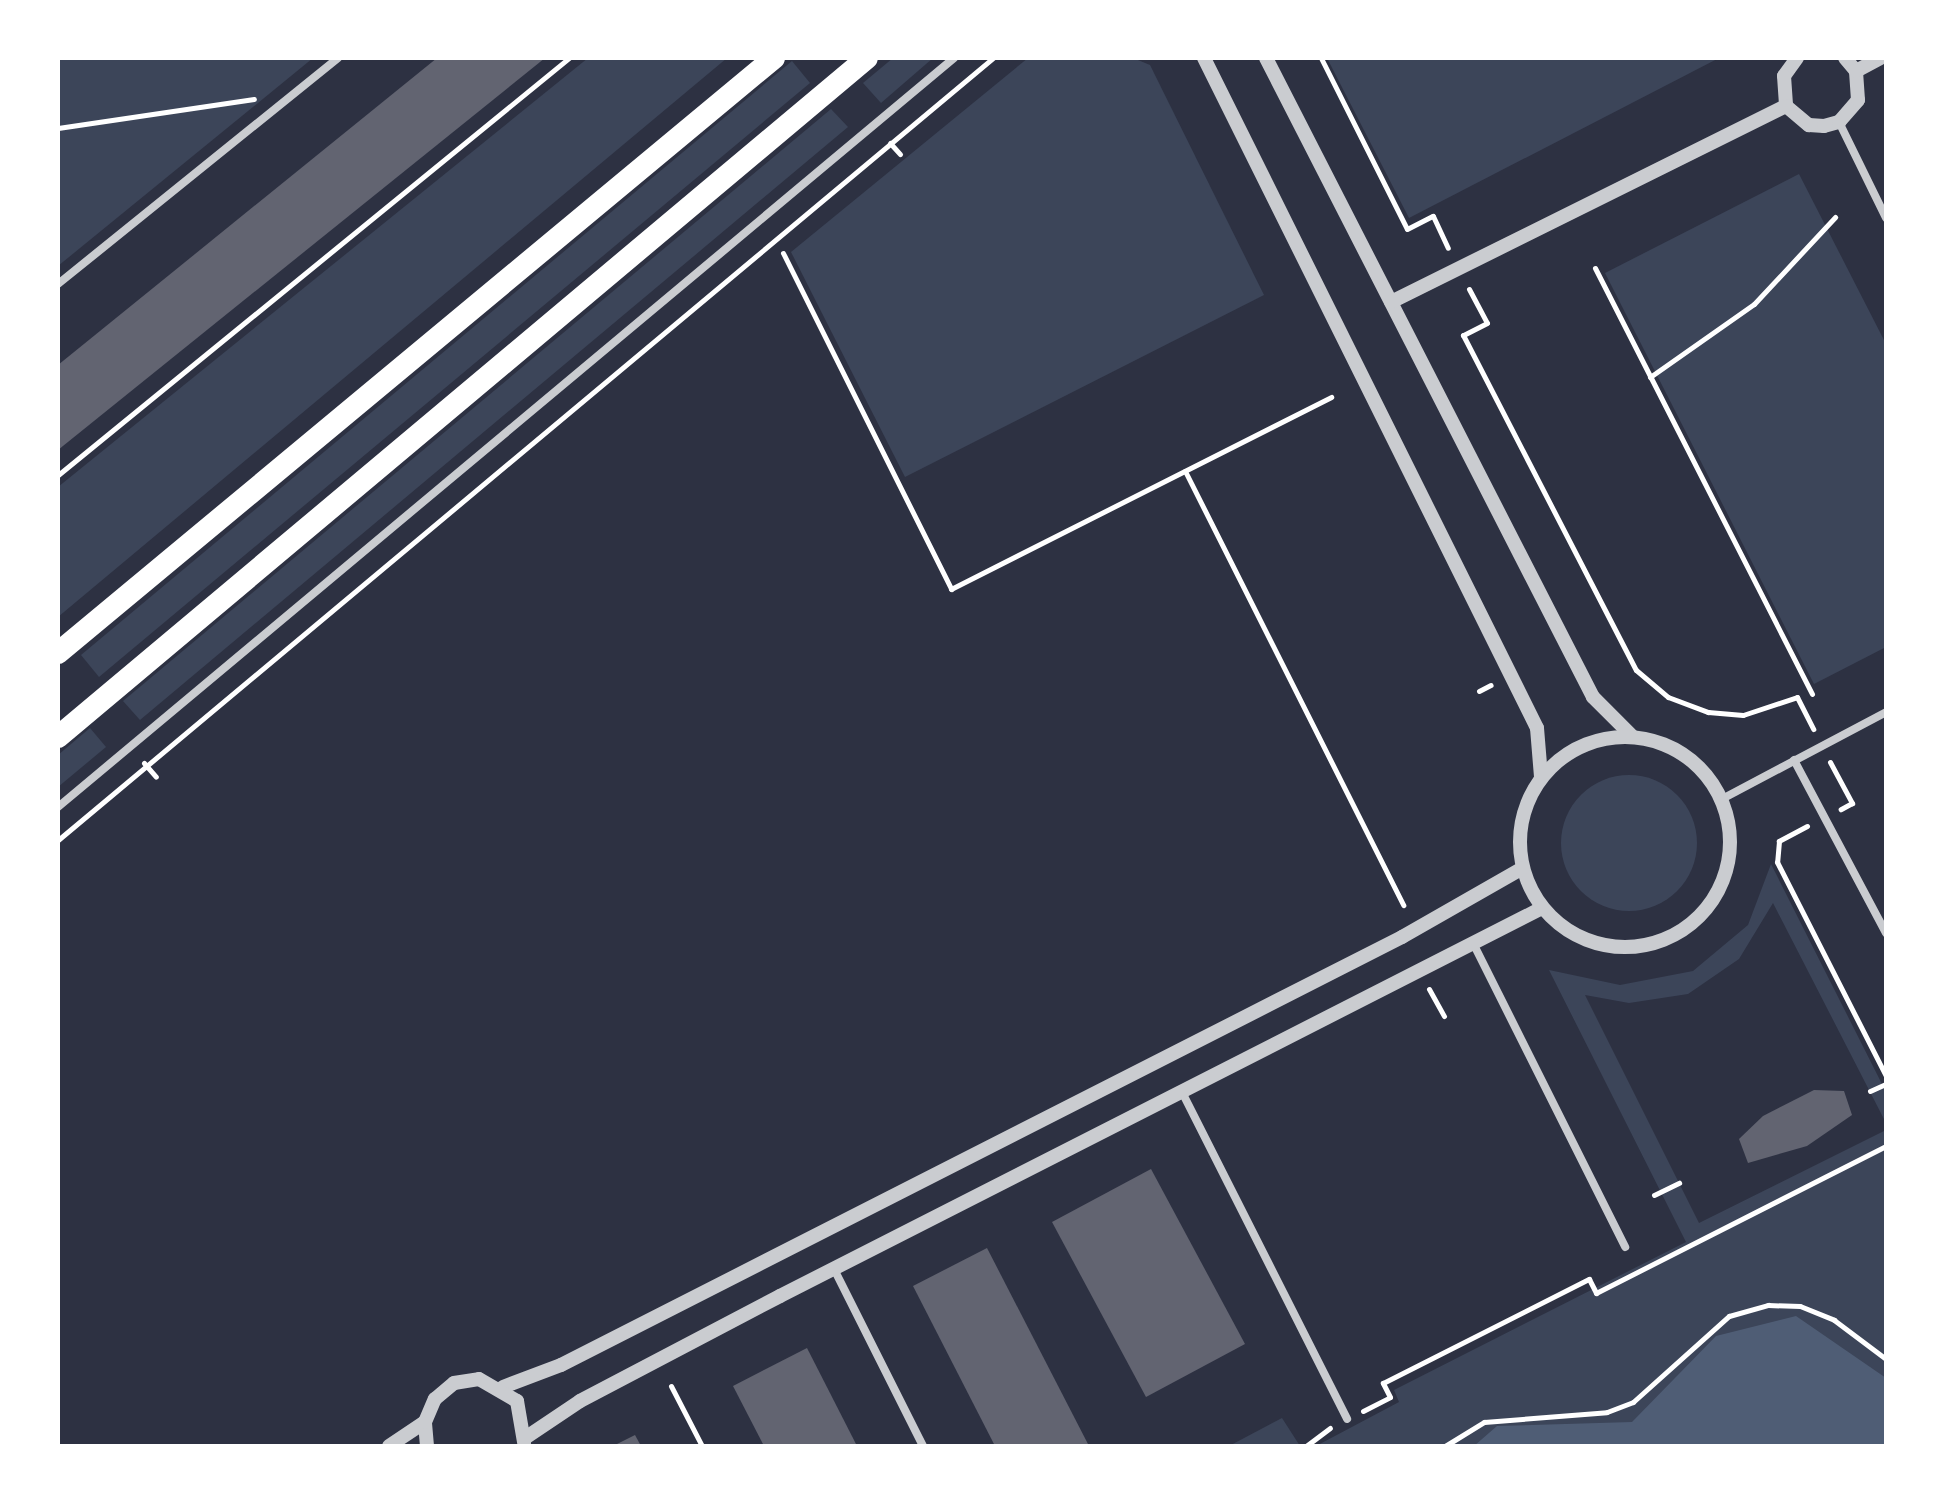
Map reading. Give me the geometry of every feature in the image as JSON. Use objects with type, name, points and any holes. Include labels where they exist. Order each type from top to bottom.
[{"type":"highway","points":[[58,653],[774,58]]},
{"type":"highway","points":[[58,737],[867,58]]},
{"type":"street","points":[[58,284],[338,58]]},
{"type":"street","points":[[58,807],[954,58]]},
{"type":"street","points":[[1204,58],[1537,728],[1541,777],[1519,836],[1523,868],[1542,908],[1598,944],[1632,947],[1674,934],[1715,897],[1728,865],[1722,799],[1686,755],[1632,736],[1593,697],[1266,58]]},
{"type":"street","points":[[1797,58],[1784,76],[1786,106],[1809,125],[1839,122],[1858,100],[1856,71],[1845,58]]},
{"type":"street","points":[[1856,71],[1880,58]]},
{"type":"street","points":[[1391,302],[1786,106]]},
{"type":"street","points":[[1839,122],[1886,218]]},
{"type":"street","points":[[1722,799],[1886,712]]},
{"type":"street","points":[[1541,777],[1566,754],[1632,736]]},
{"type":"street","points":[[1794,760],[1886,933]]},
{"type":"street","points":[[503,1387],[561,1365],[1402,937],[1523,868]]},
{"type":"street","points":[[524,1442],[580,1401],[1542,908]]},
{"type":"street","points":[[1473,943],[1625,1247]]},
{"type":"street","points":[[1183,1094],[1347,1419]]},
{"type":"street","points":[[834,1269],[923,1446]]},
{"type":"street","points":[[427,1446],[425,1422],[435,1399],[454,1383],[479,1379],[503,1387],[525,1419],[524,1442]]},
{"type":"street","points":[[389,1446],[425,1422]]},
{"type":"path","points":[[58,475],[569,58]]},
{"type":"path","points":[[58,840],[993,58]]},
{"type":"path","points":[[1321,58],[1407,229],[1433,216],[1487,323],[1463,335],[1636,670],[1668,697],[1708,712],[1743,715],[1797,697],[1852,803],[1779,841],[1777,862],[1886,1076]]},
{"type":"path","points":[[58,128],[295,93]]},
{"type":"path","points":[[1650,377],[1754,304],[1835,217]]},
{"type":"path","points":[[783,253],[951,589],[1331,397]]},
{"type":"path","points":[[1595,268],[1812,694]]},
{"type":"path","points":[[1185,471],[1403,905]]},
{"type":"path","points":[[1479,691],[1511,675]]},
{"type":"path","points":[[1870,1091],[1886,1084]]},
{"type":"path","points":[[1306,1446],[1347,1419],[1390,1397],[1383,1383],[1589,1279],[1596,1293],[1886,1146]]},
{"type":"path","points":[[1654,1195],[1679,1183]]},
{"type":"path","points":[[1445,1446],[1484,1422],[1607,1412],[1633,1402],[1729,1316],[1768,1305],[1800,1306],[1834,1320],[1886,1359]]},
{"type":"path","points":[[671,1386],[702,1446]]},
{"type":"shaded area","points":[[58,58],[313,58],[58,266]]},
{"type":"shaded area","points":[[588,58],[727,58],[58,617],[58,487]]},
{"type":"shaded area","points":[[893,58],[933,58],[881,103],[863,83]]},
{"type":"shaded area","points":[[1028,58],[1133,58],[1150,65],[1264,295],[905,477],[791,252]]},
{"type":"shaded area","points":[[1327,58],[1719,58],[1409,218]]},
{"type":"shaded area","points":[[792,61],[810,83],[99,677],[81,655]]},
{"type":"shaded area","points":[[831,109],[848,127],[140,720],[123,701]]},
{"type":"shaded area","points":[[1799,174],[1886,344],[1886,647],[1814,684],[1605,273]]},
{"type":"shaded area","points":[[90,728],[106,747],[58,787],[58,755]]},
{"type":"shaded area","points":[[1629,775],[1655,780],[1677,795],[1692,817],[1697,843],[1692,869],[1677,891],[1655,906],[1629,911],[1603,906],[1581,891],[1566,869],[1561,843],[1566,817],[1581,795],[1603,780]]},
{"type":"shaded area","points":[[1771,864],[1886,1092],[1886,1123],[1773,903],[1739,959],[1688,994],[1629,1003],[1585,995],[1699,1223],[1886,1130],[1886,1446],[1316,1446],[1399,1402],[1394,1390],[1686,1242],[1549,970],[1620,985],[1693,971],[1748,925]]},
{"type":"shaded area","points":[[1796,1316],[1886,1378],[1886,1446],[1474,1446],[1497,1426],[1632,1422],[1716,1336]]},
{"type":"shaded area","points":[[1282,1418],[1300,1446],[1229,1446]]},
{"type":"building","points":[[437,58],[545,58],[58,450],[58,365]]},
{"type":"building","points":[[1814,1090],[1844,1091],[1852,1115],[1807,1146],[1748,1163],[1739,1139],[1763,1116]]},
{"type":"building","points":[[1151,1169],[1245,1344],[1146,1397],[1052,1222]]},
{"type":"building","points":[[987,1248],[1089,1446],[995,1446],[913,1286]]},
{"type":"building","points":[[807,1348],[857,1446],[764,1446],[733,1386]]},
{"type":"building","points":[[635,1435],[641,1446],[613,1446]]}]
